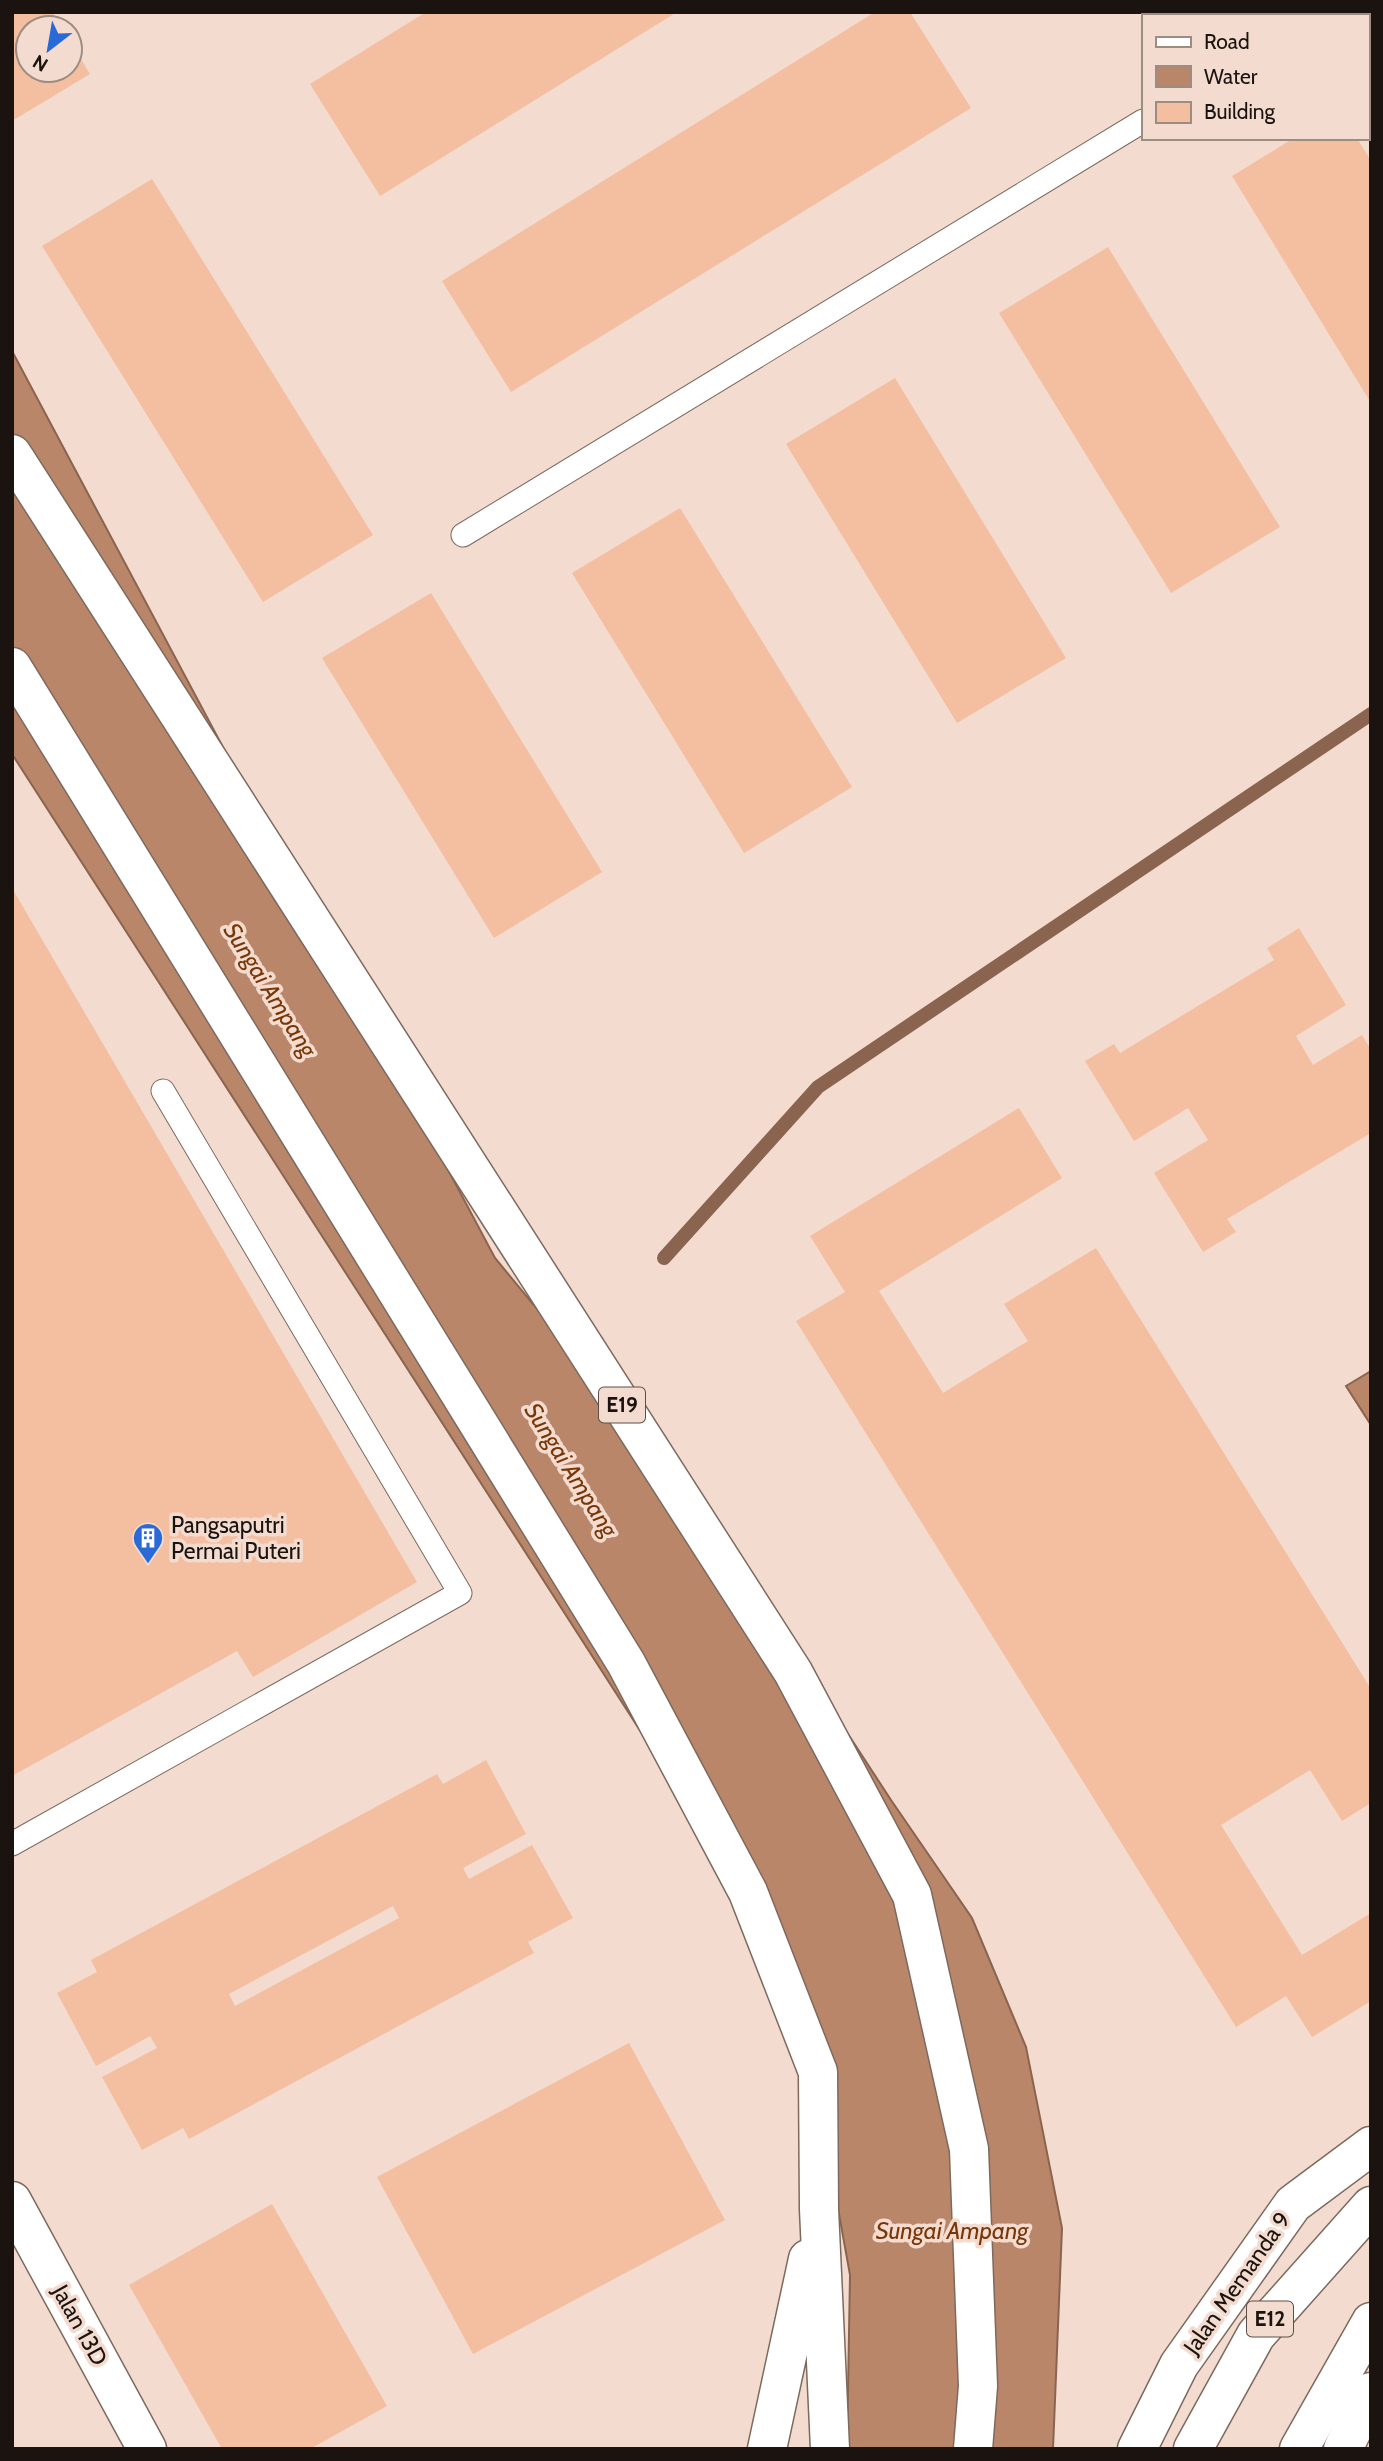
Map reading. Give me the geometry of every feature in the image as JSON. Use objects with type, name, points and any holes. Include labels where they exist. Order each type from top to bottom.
[{"type":"main road","name":"E19","points":[[12,454],[793,1672],[912,1895],[969,2149],[978,2386],[973,2449]]},
{"type":"main road","points":[[12,667],[626,1663],[742,1880],[818,2072],[819,2209],[830,2449]]},
{"type":"main road","name":"Jalan Memanda 9","points":[[1136,2449],[1179,2365],[1293,2204],[1371,2146]]},
{"type":"main road","name":"Jalan 13D","points":[[12,2201],[147,2449]]},
{"type":"main road","name":"E12","points":[[1193,2449],[1256,2335],[1371,2206]]},
{"type":"main road","points":[[766,2449],[819,2209]]},
{"type":"main road","points":[[1299,2449],[1371,2322]]},
{"type":"main road","points":[[1343,2449],[1371,2392]]},
{"type":"lane","points":[[463,535],[1142,122]]},
{"type":"lane","points":[[12,1844],[460,1593],[163,1091]]},
{"type":"water","name":"Sungai Ampang","points":[[12,351],[495,1258],[698,1504],[891,1800],[972,1918],[1026,2047],[1062,2228],[1053,2449],[847,2449],[850,2275],[814,2075],[747,1906],[641,1732],[12,754]]},
{"type":"water","points":[[1371,1371],[1371,1425],[1346,1386]]},
{"type":"building","points":[[12,12],[52,12],[53,14],[14,14],[14,84],[73,84],[12,121]]},
{"type":"building","points":[[426,12],[677,12],[380,196],[310,84]]},
{"type":"building","points":[[875,12],[910,12],[971,108],[511,392],[442,281]]},
{"type":"building","points":[[84,64],[90,74],[84,78]]},
{"type":"building","points":[[1291,140],[1358,140],[1371,161],[1371,403],[1232,176]]},
{"type":"building","points":[[152,179],[373,535],[263,602],[42,246]]},
{"type":"building","points":[[1108,247],[1280,527],[1171,593],[999,313]]},
{"type":"building","points":[[895,378],[1066,658],[957,723],[786,444]]},
{"type":"building","points":[[680,508],[852,787],[744,853],[572,573]]},
{"type":"building","points":[[431,593],[602,872],[494,938],[322,658]]},
{"type":"building","points":[[12,888],[417,1582],[253,1677],[237,1651],[12,1776]]},
{"type":"building","points":[[1299,928],[1346,1005],[1296,1036],[1313,1065],[1362,1035],[1371,1050],[1371,1133],[1227,1219],[1236,1232],[1203,1252],[1154,1173],[1208,1140],[1188,1108],[1134,1141],[1085,1061],[1114,1044],[1120,1053],[1274,960],[1267,948]]},
{"type":"building","points":[[1019,1108],[1062,1178],[879,1291],[943,1393],[1028,1341],[1004,1304],[1096,1248],[1371,1689],[1371,1803],[1342,1821],[1310,1770],[1221,1825],[1302,1955],[1371,1913],[1371,2001],[1312,2037],[1286,1996],[1236,2027],[796,1321],[845,1292],[810,1236]]},
{"type":"building","points":[[486,1760],[526,1834],[463,1868],[469,1879],[532,1845],[573,1918],[528,1942],[534,1953],[189,2139],[183,2128],[142,2150],[102,2077],[157,2048],[150,2036],[96,2066],[57,1993],[97,1972],[91,1960],[437,1774],[443,1784]],"holes":[[[393,1906],[399,1918],[235,2006],[229,1994]]]},
{"type":"building","points":[[629,2043],[725,2220],[473,2354],[377,2177]]},
{"type":"building","points":[[272,2204],[387,2406],[310,2449],[222,2449],[129,2285]]},
{"type":"waterway","points":[[664,1258],[818,1087],[1371,714]]},
{"type":"place","name":"Pangsaputri Permai Puteri","points":[[148,1565]]}]
